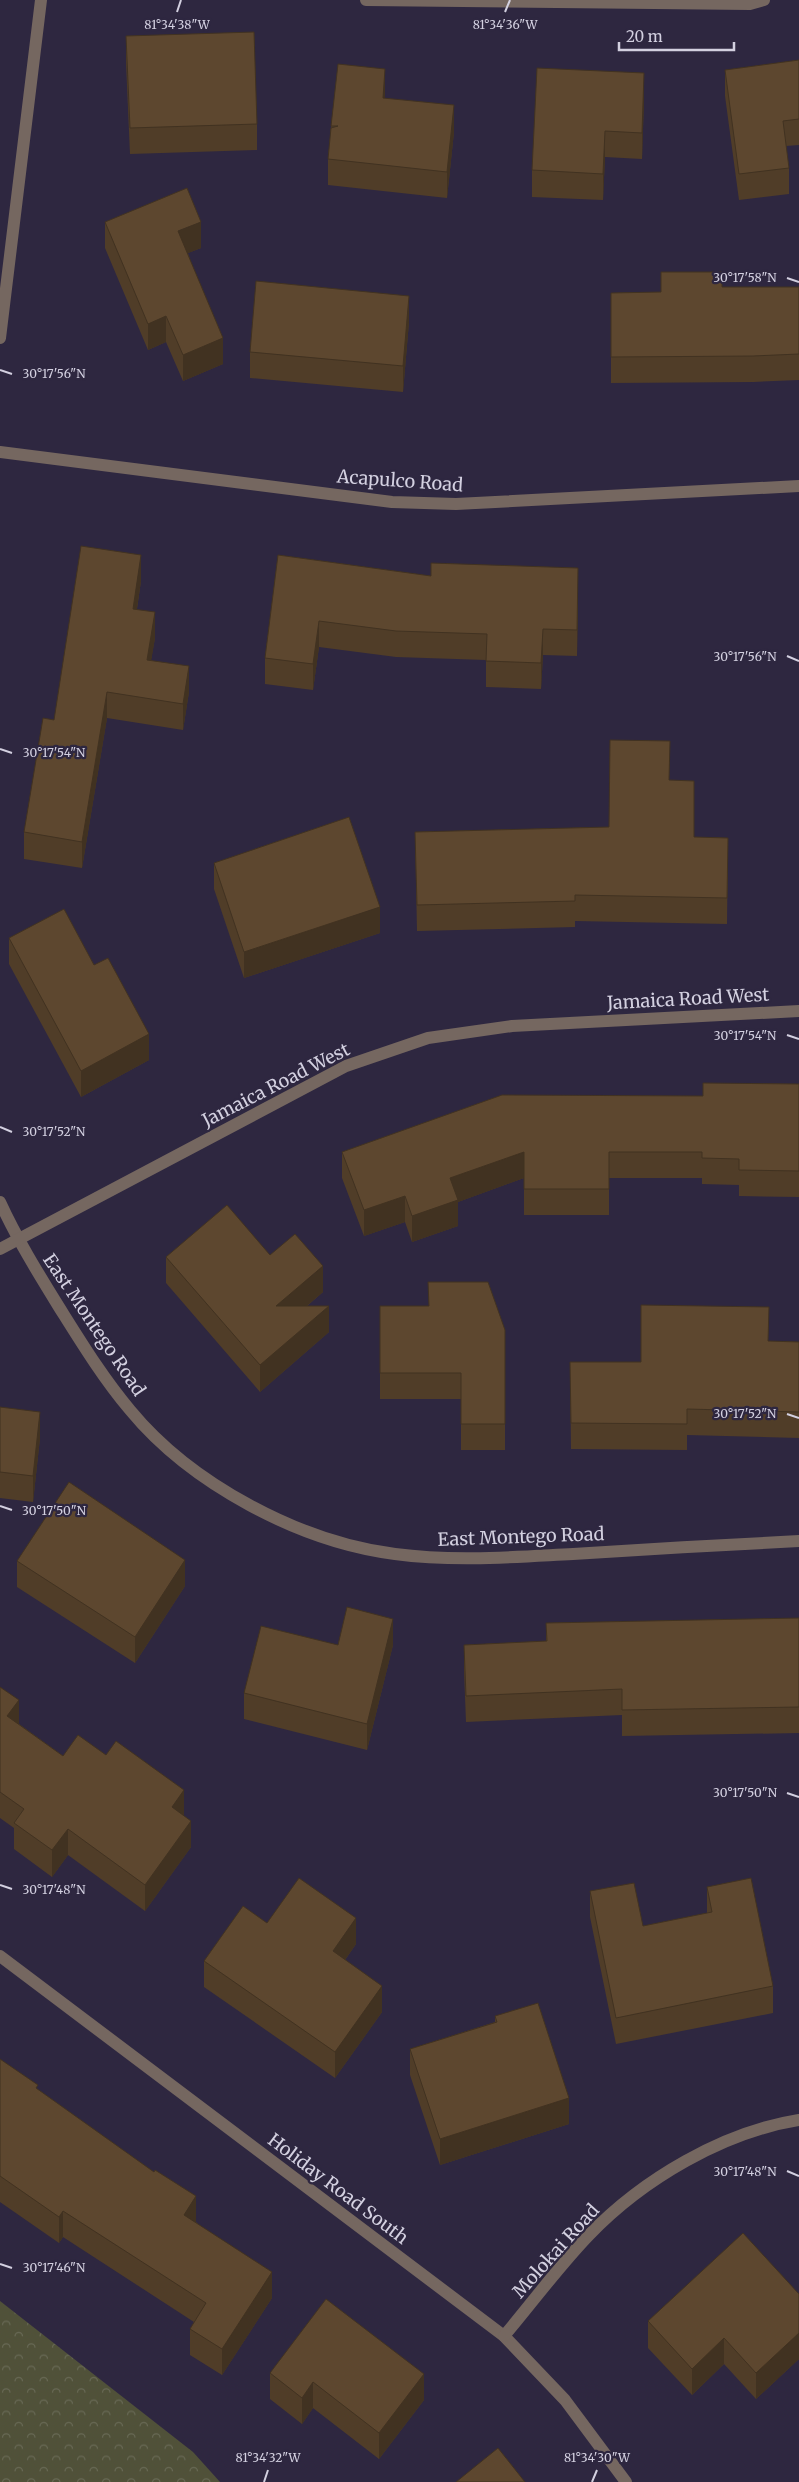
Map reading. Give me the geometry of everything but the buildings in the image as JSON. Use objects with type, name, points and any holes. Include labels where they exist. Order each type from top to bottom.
[{"type":"street","points":[[0,338],[41,0]]},
{"type":"street","points":[[366,0],[750,4],[764,0]]},
{"type":"street","name":"Acapulco Road","points":[[0,452],[392,502],[456,504],[799,486]]},
{"type":"street","name":"Jamaica Road West","points":[[0,1249],[346,1066],[428,1038],[512,1026],[799,1010]]},
{"type":"street","name":"East Montego Road","points":[[0,1202],[17,1240],[93,1361],[131,1412],[171,1452],[221,1488],[281,1520],[341,1542],[394,1554],[462,1560],[799,1541]]},
{"type":"street","name":"Holiday Road South","points":[[0,1956],[504,2336],[565,2400],[626,2482]]},
{"type":"street","name":"Molokai Road","points":[[504,2336],[590,2234],[645,2186],[706,2150],[782,2123],[799,2120]]},
{"type":"green space","points":[[0,2301],[193,2452],[220,2482],[0,2482]]}]
